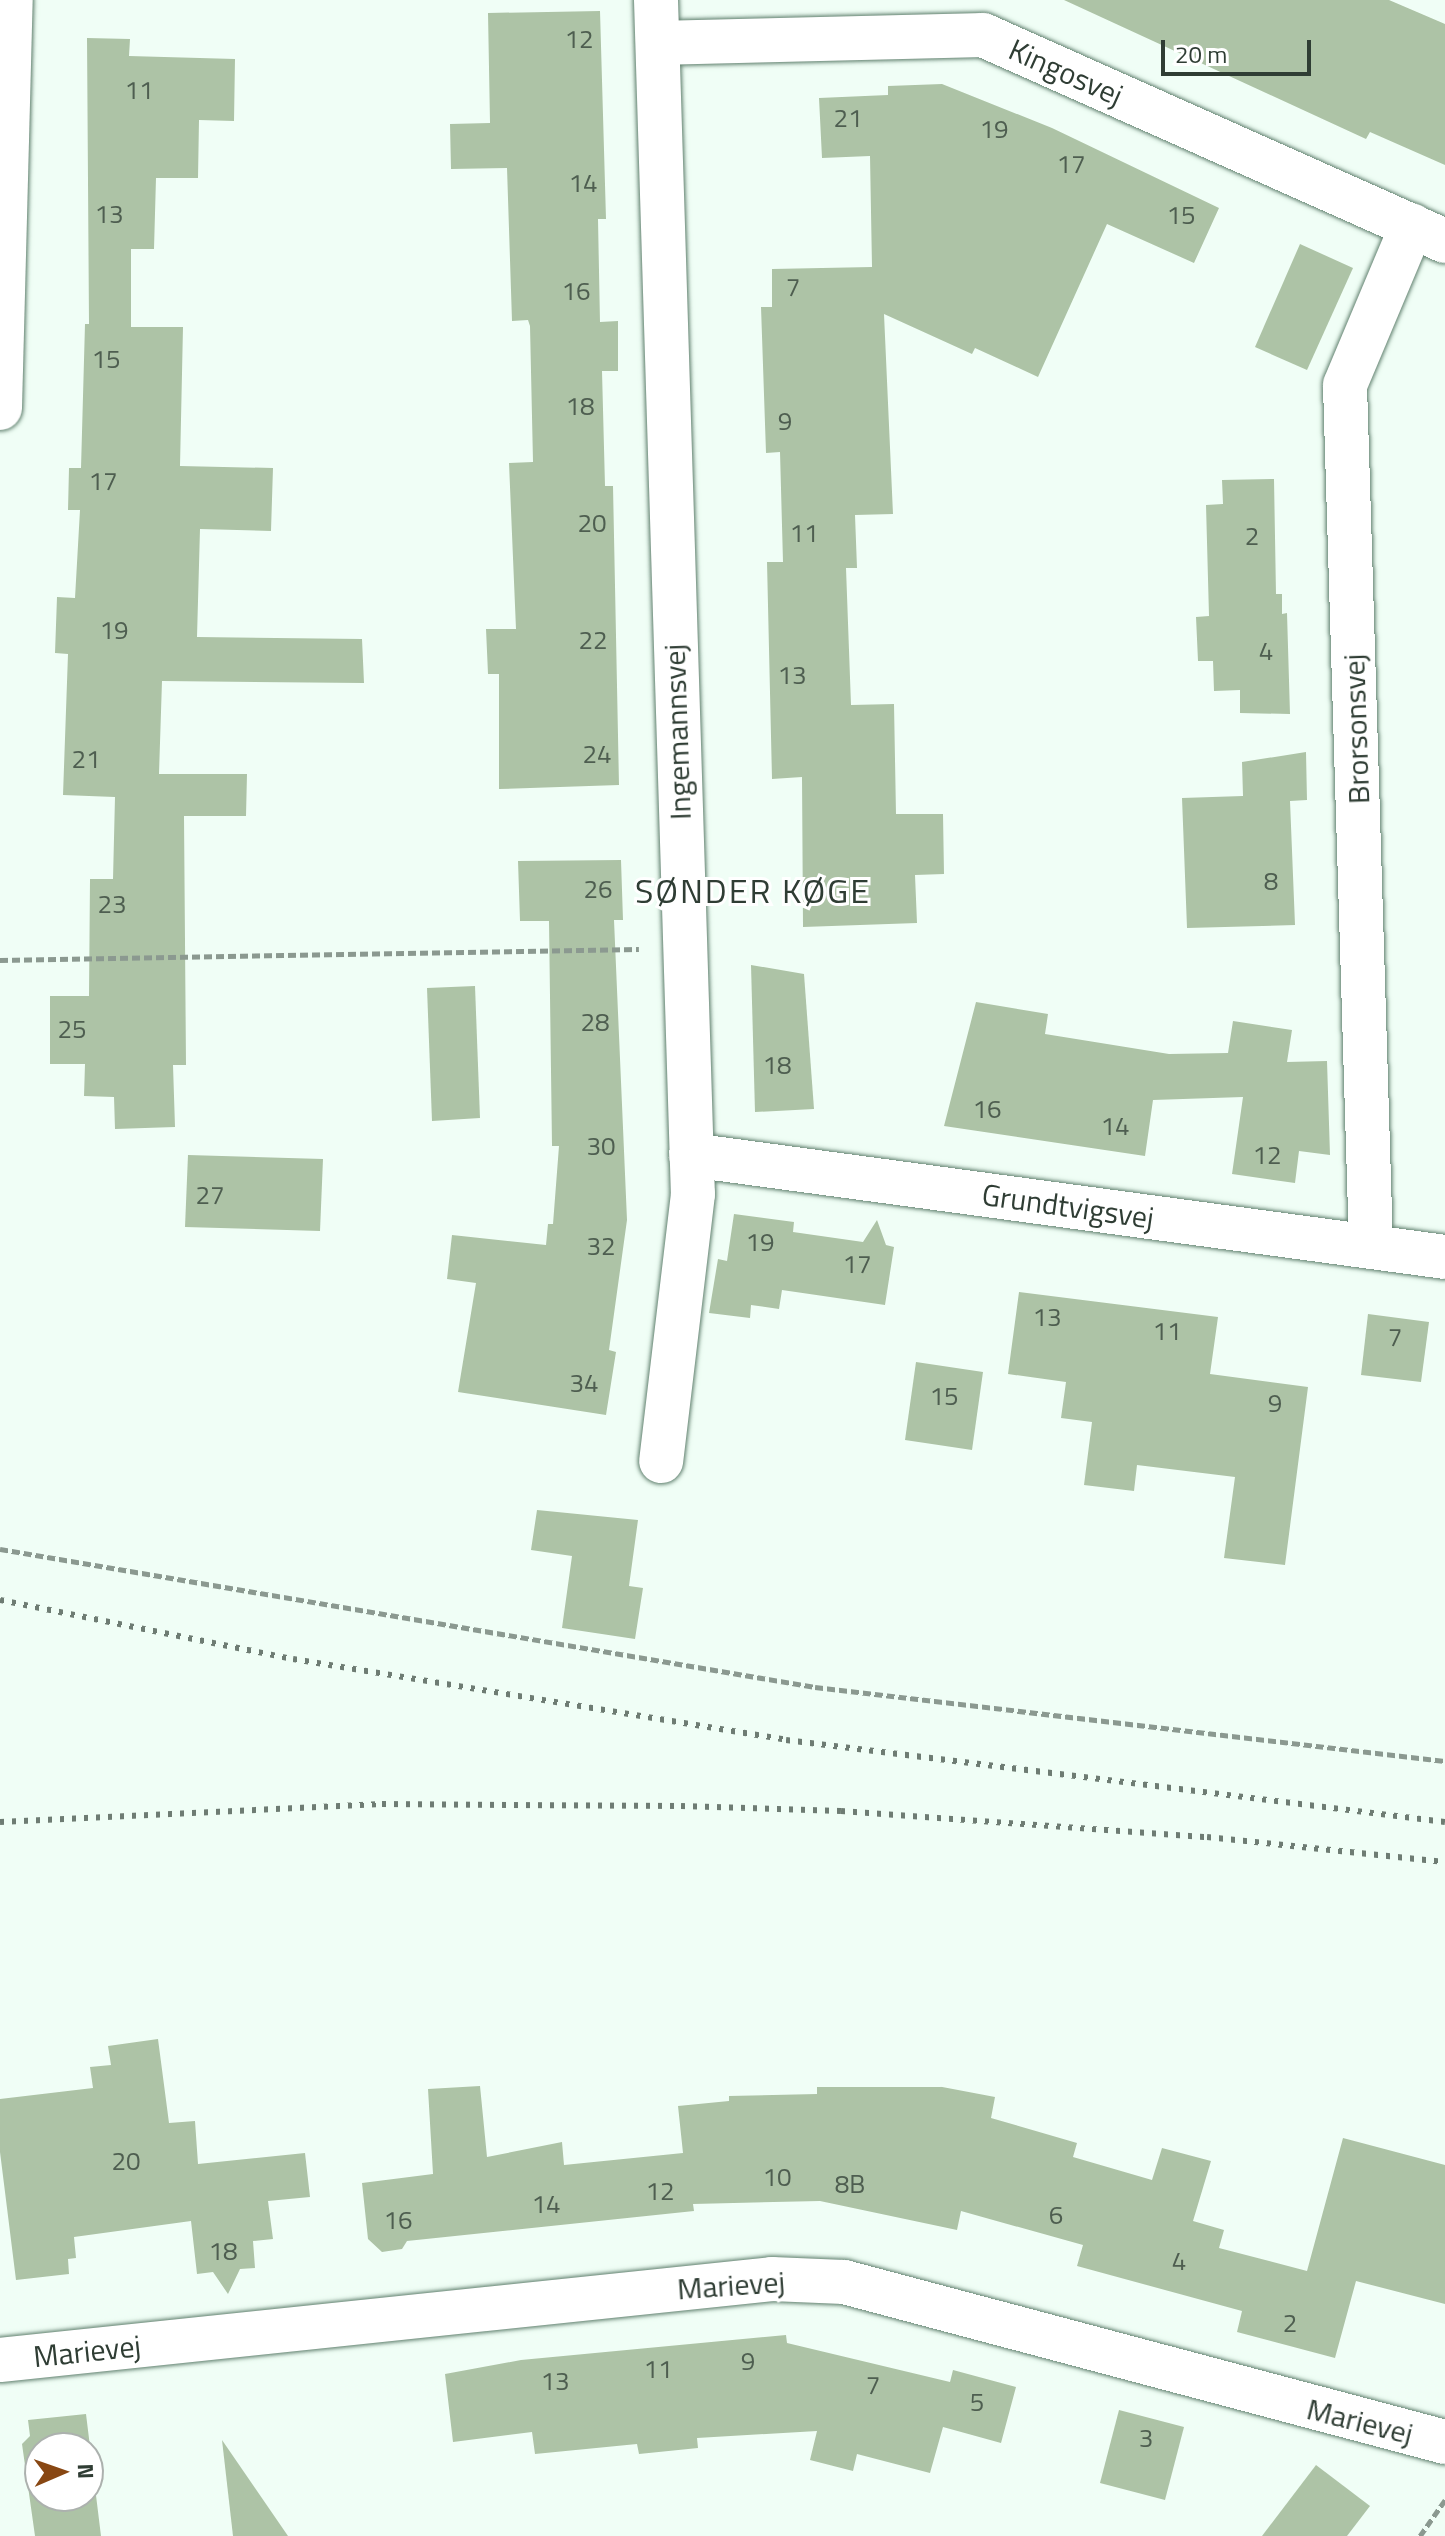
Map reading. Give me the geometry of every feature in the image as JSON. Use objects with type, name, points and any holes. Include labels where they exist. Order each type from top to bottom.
[{"type":"street","points":[[0,408],[11,0]]},
{"type":"street","name":"Ingemannsvej","points":[[656,0],[693,1194],[661,1461]]},
{"type":"street","name":"Kingosvej","points":[[658,43],[983,35],[1428,234]]},
{"type":"street","name":"Brorsonsvej","points":[[1371,1246],[1345,385],[1428,234]]},
{"type":"street","name":"Grundtvigsvej","points":[[691,1155],[1445,1257]]},
{"type":"street","name":"Marievej","points":[[0,2360],[772,2279],[844,2282],[1445,2442]]},
{"type":"path","points":[[0,960],[684,949]]},
{"type":"path","points":[[0,1549],[815,1687],[1445,1761]]},
{"type":"path","points":[[1420,2536],[1445,2500]]},
{"type":"building","points":[[1064,0],[1389,0],[1445,24],[1445,165],[1370,132],[1366,139]]},
{"type":"building","points":[[600,11],[606,219],[598,219],[600,322],[618,321],[618,371],[602,371],[605,486],[613,486],[619,785],[499,789],[499,674],[488,674],[486,629],[516,629],[509,463],[533,462],[530,326],[528,320],[512,321],[507,168],[451,169],[450,124],[490,123],[488,13]]},
{"type":"building","points":[[87,38],[130,39],[129,56],[235,59],[234,121],[199,120],[198,178],[156,178],[154,249],[131,249],[131,327],[183,327],[180,466],[273,468],[271,531],[200,529],[197,637],[362,639],[364,683],[162,681],[159,774],[247,774],[246,816],[184,816],[186,1065],[173,1065],[175,1127],[115,1129],[114,1097],[84,1096],[85,1064],[50,1064],[50,996],[89,996],[90,879],[113,879],[115,797],[63,795],[68,654],[55,653],[57,597],[75,598],[80,510],[68,510],[69,468],[81,468],[85,324],[89,324]]},
{"type":"building","points":[[942,84],[1052,128],[1219,208],[1194,263],[1107,224],[1038,377],[975,348],[972,354],[884,314],[893,514],[855,515],[857,568],[846,568],[851,705],[894,704],[896,814],[943,814],[944,874],[915,875],[917,923],[803,927],[802,777],[772,779],[767,562],[783,562],[780,452],[766,453],[761,307],[772,307],[772,269],[872,267],[870,156],[822,158],[819,98],[888,95],[888,86]]},
{"type":"building","points":[[1300,244],[1353,268],[1307,370],[1255,347]]},
{"type":"building","points":[[1274,479],[1276,594],[1282,594],[1282,614],[1287,613],[1290,714],[1240,713],[1240,690],[1214,691],[1213,661],[1198,661],[1196,617],[1209,616],[1206,505],[1223,504],[1222,480]]},
{"type":"building","points":[[1306,752],[1307,800],[1290,801],[1295,925],[1187,928],[1182,798],[1243,796],[1242,762]]},
{"type":"building","points":[[621,860],[623,920],[614,920],[627,1220],[609,1350],[616,1352],[606,1415],[458,1392],[476,1283],[447,1279],[452,1235],[546,1245],[548,1224],[553,1224],[559,1146],[552,1146],[549,921],[520,921],[518,861]]},
{"type":"building","points":[[751,965],[804,974],[814,1109],[755,1112]]},
{"type":"building","points":[[475,986],[480,1118],[432,1121],[427,988]]},
{"type":"building","points":[[976,1002],[1048,1014],[1045,1034],[1169,1054],[1228,1053],[1233,1021],[1292,1030],[1287,1062],[1327,1061],[1330,1155],[1299,1151],[1295,1183],[1232,1174],[1243,1097],[1153,1100],[1145,1156],[944,1126]]},
{"type":"building","points":[[188,1155],[323,1159],[320,1231],[185,1227]]},
{"type":"building","points":[[734,1214],[794,1222],[793,1232],[863,1242],[877,1220],[886,1245],[894,1247],[885,1305],[782,1290],[779,1309],[751,1305],[750,1318],[709,1313],[718,1259],[727,1261]]},
{"type":"building","points":[[1019,1292],[1218,1317],[1210,1374],[1308,1387],[1285,1565],[1224,1558],[1235,1477],[1137,1465],[1134,1491],[1084,1485],[1092,1422],[1061,1418],[1066,1382],[1008,1374]]},
{"type":"building","points":[[1368,1314],[1429,1322],[1421,1382],[1361,1375]]},
{"type":"building","points":[[916,1362],[983,1372],[972,1450],[905,1440]]},
{"type":"building","points":[[537,1510],[638,1520],[629,1586],[643,1588],[635,1639],[562,1628],[572,1556],[531,1550]]},
{"type":"building","points":[[158,2039],[169,2123],[195,2121],[198,2164],[305,2153],[310,2197],[268,2201],[273,2239],[253,2241],[255,2268],[240,2269],[228,2294],[213,2272],[197,2274],[191,2221],[74,2237],[76,2258],[68,2259],[69,2274],[16,2280],[0,2152],[0,2099],[93,2088],[90,2067],[111,2065],[108,2046]]},
{"type":"building","points":[[480,2086],[487,2157],[562,2142],[564,2165],[683,2153],[678,2106],[729,2101],[729,2096],[817,2094],[817,2087],[942,2087],[937,2086],[995,2097],[991,2118],[1077,2143],[1073,2157],[1152,2180],[1162,2148],[1211,2161],[1193,2221],[1224,2230],[1219,2248],[1307,2271],[1343,2138],[1445,2165],[1445,2304],[1356,2281],[1335,2358],[1237,2332],[1242,2311],[1077,2266],[1083,2245],[961,2211],[957,2230],[820,2201],[693,2204],[694,2211],[407,2241],[402,2249],[382,2252],[368,2239],[362,2183],[433,2174],[428,2089]]},
{"type":"building","points":[[786,2335],[787,2343],[950,2382],[953,2370],[1016,2387],[1001,2443],[943,2427],[930,2473],[857,2454],[853,2471],[810,2460],[817,2431],[697,2438],[698,2448],[639,2454],[637,2444],[535,2454],[532,2432],[453,2442],[445,2374],[521,2360]]},
{"type":"building","points":[[1119,2410],[1184,2427],[1165,2500],[1100,2483]]},
{"type":"building","points":[[86,2414],[88,2432],[30,2432],[28,2420]]},
{"type":"building","points":[[222,2440],[288,2536],[233,2536]]},
{"type":"building","points":[[1316,2465],[1370,2506],[1347,2536],[1262,2536]]},
{"type":"building","points":[[32,2512],[98,2512],[101,2536],[35,2536]]},
{"type":"railway","points":[[0,1600],[293,1659],[786,1740],[1445,1822]]},
{"type":"railway","points":[[0,1822],[382,1804],[681,1806],[841,1811],[1207,1837],[1445,1862]]},
{"type":"district","name":"SØNDER KØGE","points":[[753,891]]}]
